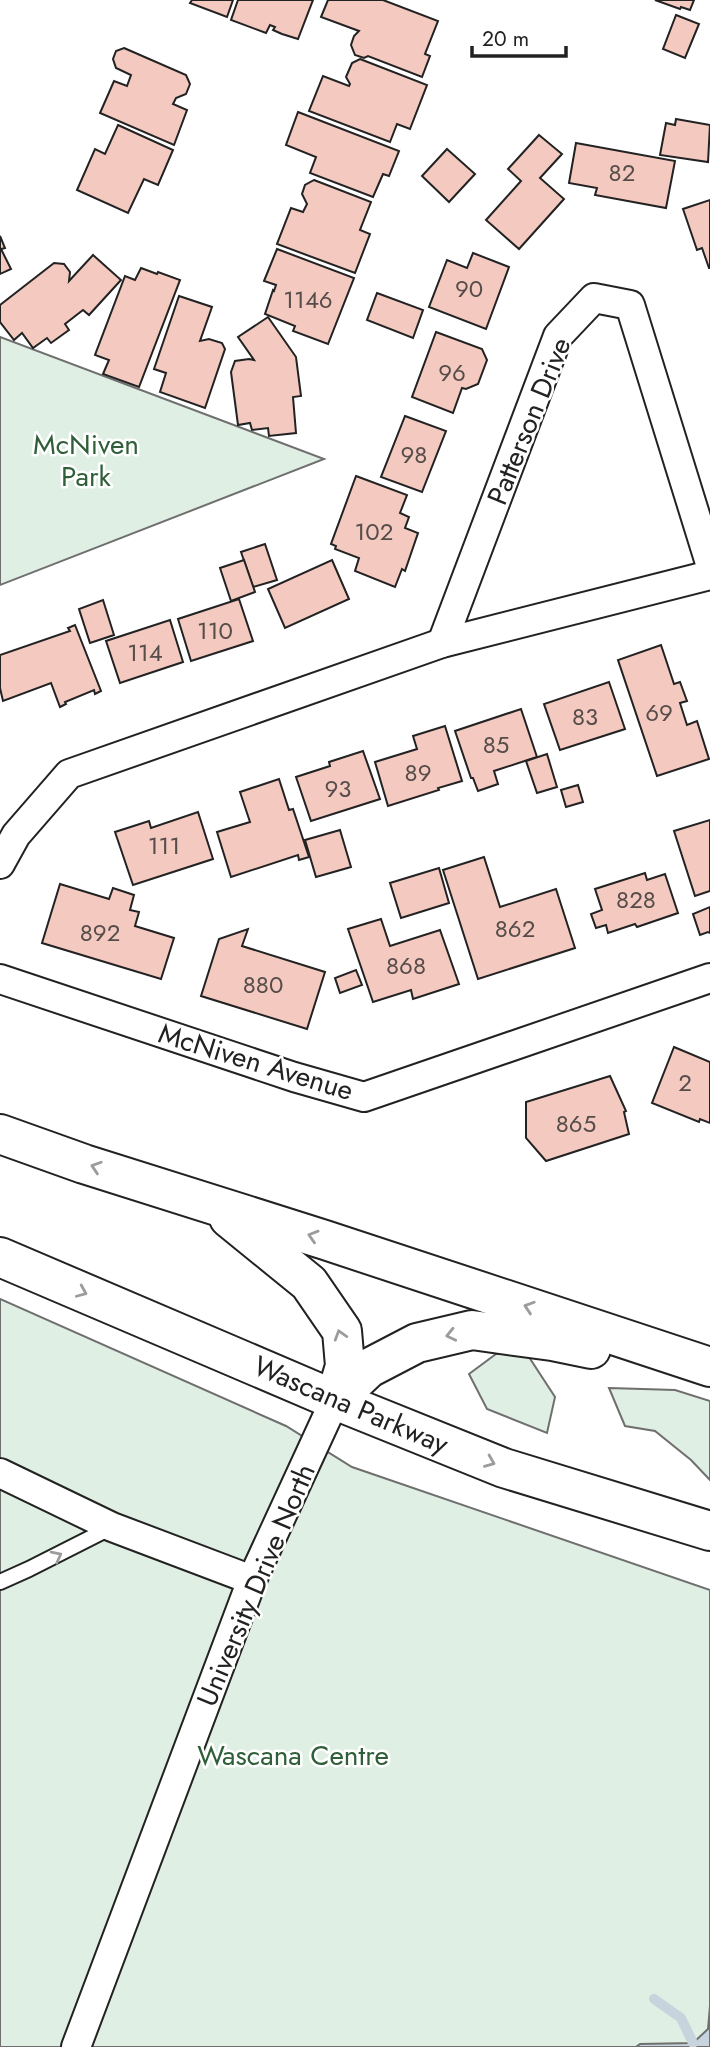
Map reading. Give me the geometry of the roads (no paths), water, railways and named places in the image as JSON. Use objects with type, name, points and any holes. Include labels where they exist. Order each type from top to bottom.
[{"type":"main road","points":[[0,1134],[83,1164],[710,1367]]},
{"type":"main road","points":[[214,1205],[309,1283],[342,1331],[345,1366],[335,1401]]},
{"type":"main road","name":"Wascana Parkway","points":[[0,1258],[335,1401],[504,1468],[710,1531]]},
{"type":"main road","points":[[335,1401],[369,1368],[417,1343],[472,1330],[552,1341],[710,1374]]},
{"type":"street","name":"Patterson Drive","points":[[442,643],[558,336],[594,299],[631,305],[710,563]]},
{"type":"street","points":[[0,864],[16,835],[69,774],[442,643],[710,575]]},
{"type":"street","name":"McNiven Avenue","points":[[0,979],[294,1077],[365,1097],[710,978]]},
{"type":"street","name":"University Drive North","points":[[76,2047],[252,1580],[335,1401]]},
{"type":"street","points":[[0,1473],[112,1527],[252,1580]]},
{"type":"lane","points":[[0,1582],[112,1527]]},
{"type":"waterway","points":[[654,1999],[681,2018],[693,2043]]},
{"type":"park label","name":"McNiven Park","points":[[86,460]]},
{"type":"park label","name":"Wascana Centre","points":[[293,1755]]}]
